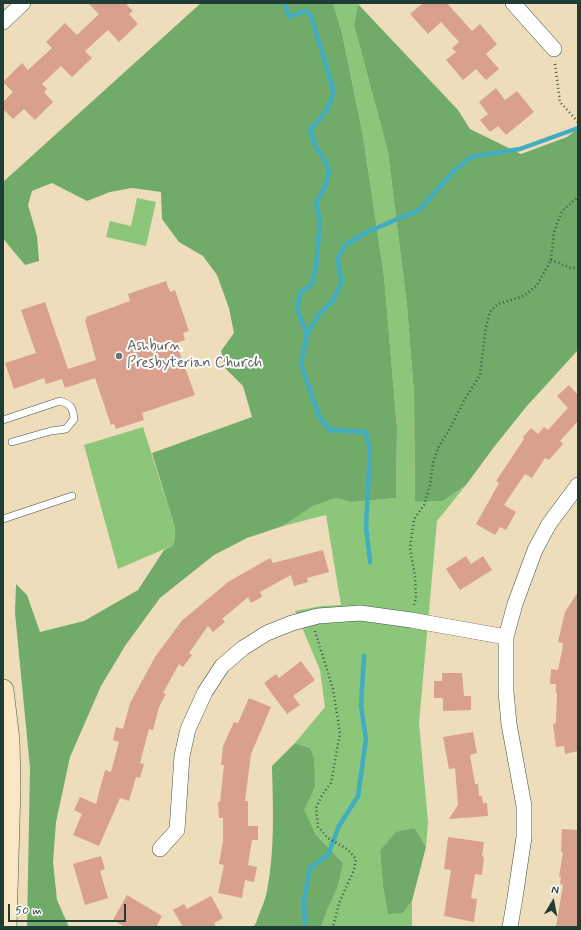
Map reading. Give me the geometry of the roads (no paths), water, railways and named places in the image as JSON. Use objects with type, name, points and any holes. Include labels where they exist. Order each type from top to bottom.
[{"type":"main road","points":[[3,690],[9,740],[10,787],[6,927]]},
{"type":"street","points":[[3,22],[23,3]]},
{"type":"street","points":[[513,3],[554,49]]},
{"type":"street","points":[[510,927],[516,898],[524,837],[524,806],[509,724],[506,692],[506,637],[515,604],[535,550],[549,524],[578,486]]},
{"type":"street","points":[[160,849],[177,830],[182,756],[188,729],[205,692],[222,666],[243,648],[267,633],[292,623],[310,618],[332,614],[360,613],[411,620],[506,637]]},
{"type":"lane","points":[[3,420],[60,401],[68,403],[73,411],[74,419],[66,429],[51,431],[12,442]]},
{"type":"lane","points":[[3,519],[72,496]]},
{"type":"waterway","points":[[285,3],[289,17],[305,11],[311,16],[334,92],[327,110],[310,130],[316,147],[327,164],[329,174],[324,189],[316,203],[320,221],[316,267],[312,284],[300,293],[297,308],[307,335]]},
{"type":"waterway","points":[[370,562],[366,526],[370,451],[366,432],[330,430],[319,416],[301,364],[307,335],[318,315],[332,302],[342,282],[337,260],[345,245],[367,232],[419,210],[454,171],[471,157],[520,149],[578,128]]},
{"type":"waterway","points":[[305,927],[304,900],[310,868],[328,855],[339,826],[358,796],[366,739],[361,706],[364,656]]},
{"type":"place","name":"Ashburn Presbyterian Church","points":[[119,356]]}]
